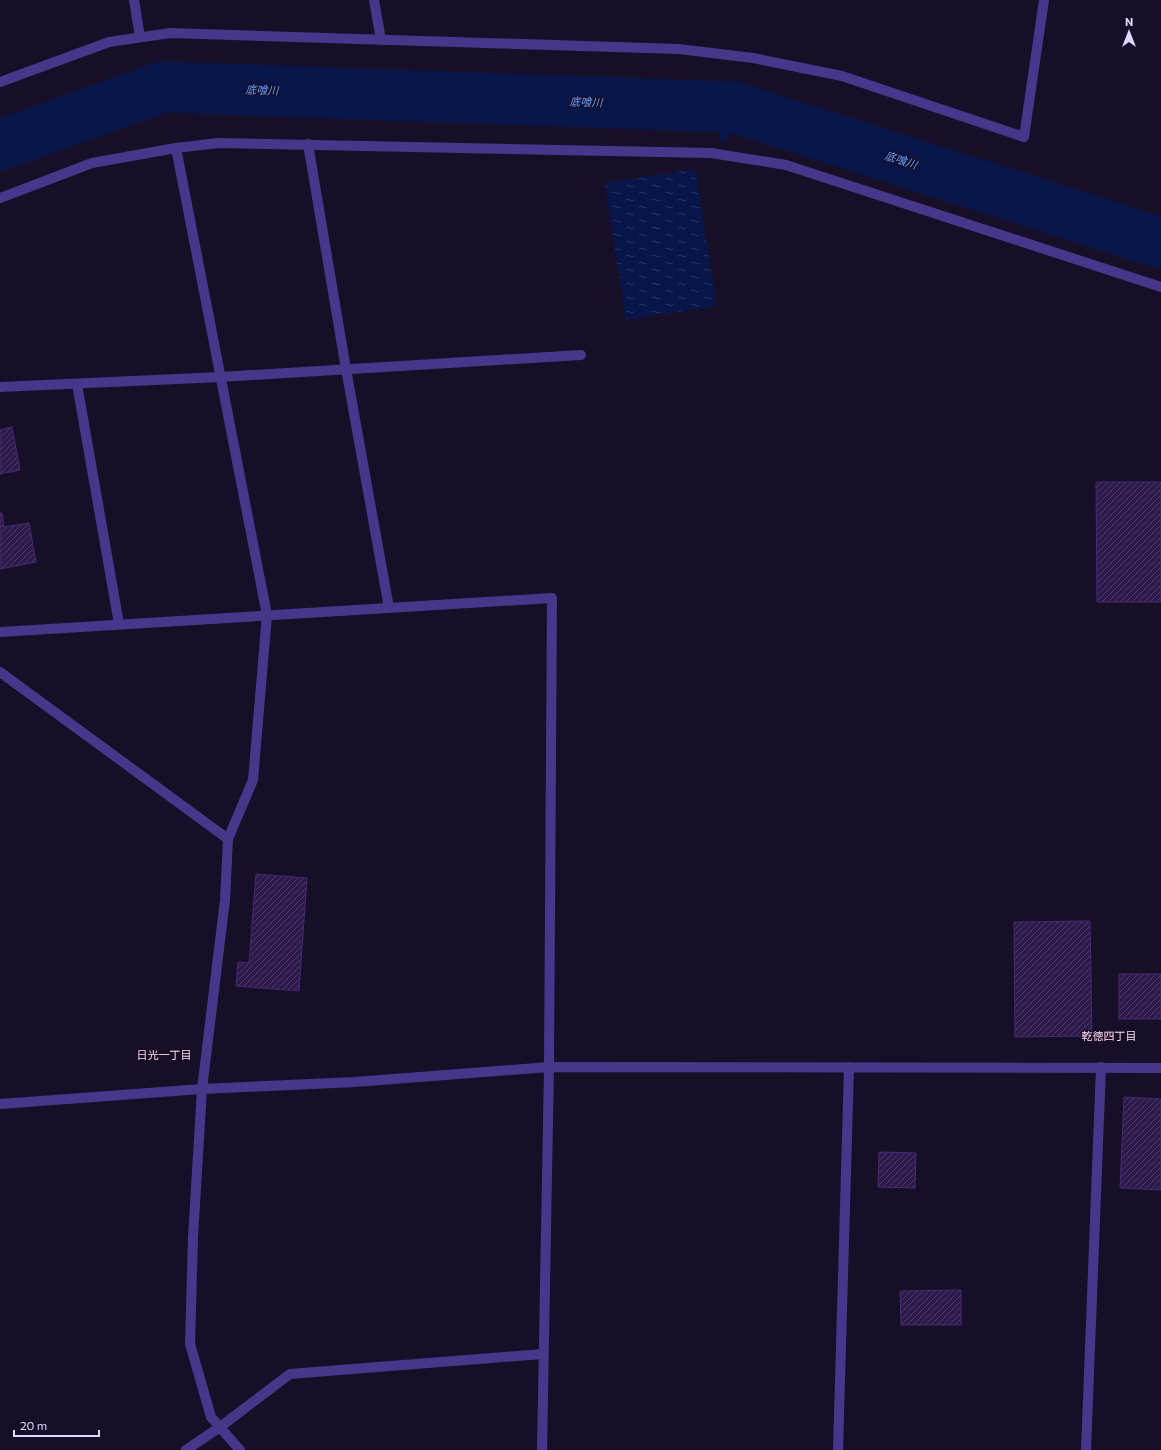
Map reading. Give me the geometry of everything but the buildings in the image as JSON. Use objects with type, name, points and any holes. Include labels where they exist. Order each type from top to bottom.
[{"type":"street","points":[[134,0],[140,37]]},
{"type":"street","points":[[374,0],[381,40]]},
{"type":"street","points":[[0,82],[109,42],[170,33],[679,48],[753,58],[842,76],[1024,137],[1044,0]]},
{"type":"street","points":[[0,198],[92,163],[176,148],[218,143],[710,153],[786,165],[1161,287]]},
{"type":"street","points":[[308,144],[346,369],[389,608]]},
{"type":"street","points":[[176,148],[268,615],[253,780],[228,840],[225,900],[202,1089],[193,1237],[190,1344],[211,1417],[240,1450]]},
{"type":"street","points":[[0,387],[221,377],[581,355]]},
{"type":"street","points":[[77,384],[119,624]]},
{"type":"street","points":[[0,632],[552,598],[549,1067],[542,1450]]},
{"type":"street","points":[[0,672],[228,840]]},
{"type":"street","points":[[0,1104],[202,1089],[354,1082],[549,1067],[1161,1068]]},
{"type":"street","points":[[838,1450],[849,1067]]},
{"type":"street","points":[[1086,1450],[1101,1067]]},
{"type":"street","points":[[186,1450],[220,1427],[290,1374],[543,1354]]},
{"type":"water","points":[[695,169],[717,306],[626,320],[605,183]]},
{"type":"waterway","name":"底喰川","points":[[0,145],[162,87],[733,107],[1161,243]]},
{"type":"waterway","points":[[724,138],[733,107]]},
{"type":"district","name":"乾徳四丁目","points":[[1109,1036]]},
{"type":"district","name":"日光一丁目","points":[[164,1055]]}]
